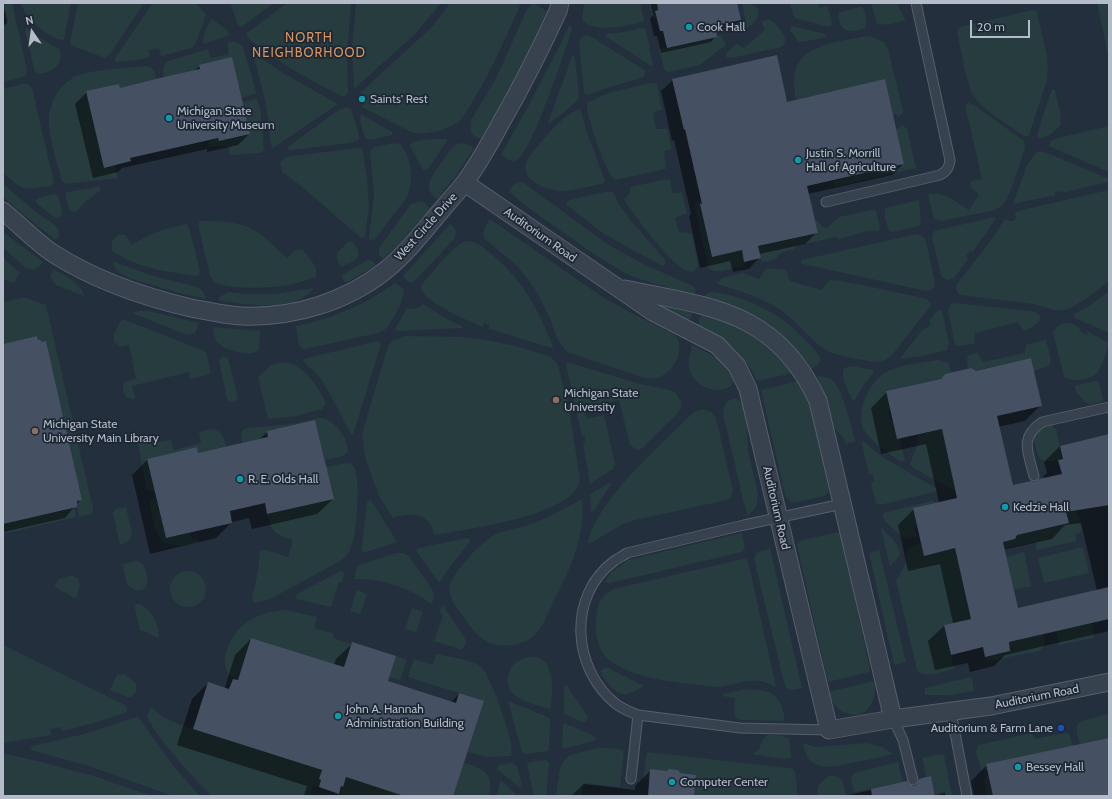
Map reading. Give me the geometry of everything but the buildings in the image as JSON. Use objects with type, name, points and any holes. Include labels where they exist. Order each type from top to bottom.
[{"type":"street","name":"West Circle Drive","points":[[3,211],[53,253],[111,283],[168,302],[209,312],[242,316],[277,314],[308,309],[332,302],[360,288],[386,270],[416,241],[465,183],[486,150],[530,71],[558,11],[560,3]]},
{"type":"street","name":"Auditorium Road","points":[[465,183],[653,312],[717,345],[737,366],[748,389],[829,730],[1030,699],[1109,682]]},
{"type":"street","name":"Auditorium Road","points":[[615,287],[697,304],[726,312],[755,326],[784,348],[806,377],[818,401],[893,719]]},
{"type":"lane","points":[[826,202],[940,175],[946,172],[950,167],[950,160],[916,3]]},
{"type":"lane","points":[[1034,476],[1028,448],[1028,436],[1034,428],[1042,422],[1109,407]]},
{"type":"lane","points":[[829,730],[740,728],[638,715],[617,704],[600,688],[587,666],[583,653],[580,632],[582,612],[593,584],[614,560],[627,553],[842,504]]},
{"type":"lane","points":[[951,712],[967,796]]},
{"type":"lane","points":[[631,779],[638,715]]},
{"type":"lane","points":[[893,719],[903,740],[913,780]]},
{"type":"green space","points":[[4,3],[12,3],[27,70],[26,75],[23,77],[3,82],[3,23],[6,24],[8,21]]},
{"type":"green space","points":[[21,3],[71,3],[64,40],[51,36],[38,27],[27,15]]},
{"type":"green space","points":[[78,3],[144,3],[110,54],[105,58],[73,46],[70,43]]},
{"type":"green space","points":[[153,3],[196,3],[206,15],[195,45],[192,48],[161,56],[159,48],[149,50],[150,57],[115,62],[115,58]]},
{"type":"green space","points":[[230,3],[274,3],[241,27],[238,25]]},
{"type":"green space","points":[[287,3],[351,3],[347,55],[348,93],[345,96],[329,90],[271,56],[247,36],[247,33]]},
{"type":"green space","points":[[356,3],[441,3],[415,34],[354,89],[352,48]]},
{"type":"green space","points":[[450,3],[521,3],[494,63],[461,120],[450,127],[438,131],[413,133],[362,107],[368,97],[360,93],[433,26]]},
{"type":"green space","points":[[584,3],[640,3],[644,20],[642,22],[619,27],[595,27],[582,20]]},
{"type":"green space","points":[[649,3],[657,3],[658,10],[655,11],[657,19],[652,17]]},
{"type":"green space","points":[[742,3],[756,6],[758,14],[757,19],[753,23],[742,30],[740,26],[745,19]]},
{"type":"green space","points":[[790,3],[818,3],[819,8],[828,6],[832,25],[828,27],[795,18]]},
{"type":"green space","points":[[871,3],[896,3],[906,20],[888,24],[877,23]]},
{"type":"green space","points":[[1097,3],[1109,3],[1109,59]]},
{"type":"green space","points":[[535,4],[547,11],[525,58],[481,139],[474,136],[471,132],[471,120],[495,80],[527,9],[531,5]]},
{"type":"green space","points":[[862,7],[865,14],[865,28],[855,31],[846,30],[840,24],[839,13]]},
{"type":"green space","points":[[1032,10],[1037,13],[1045,46],[1048,72],[1047,80],[1029,135],[1024,136],[989,112],[973,95],[966,74],[957,32],[960,27]]},
{"type":"green space","points":[[212,19],[228,31],[229,35],[205,44],[203,43],[205,34],[208,24]]},
{"type":"green space","points":[[769,19],[781,30],[784,36],[785,42],[781,47],[731,58],[726,57],[727,52],[737,44],[744,48],[765,30],[761,22]]},
{"type":"green space","points":[[569,25],[572,30],[548,100],[531,139],[517,160],[509,160],[501,155],[531,101]]},
{"type":"green space","points":[[792,26],[825,34],[826,37],[802,42],[798,41],[790,30]]},
{"type":"green space","points":[[27,28],[39,38],[59,49],[61,55],[58,65],[49,72],[35,72],[25,31]]},
{"type":"green space","points":[[642,28],[646,29],[653,65],[651,66],[605,36],[607,34]]},
{"type":"green space","points":[[586,35],[592,37],[643,69],[645,71],[644,77],[585,95],[579,43],[580,39]]},
{"type":"green space","points":[[721,35],[726,45],[700,65],[669,72],[664,69],[659,49]]},
{"type":"green space","points":[[870,36],[884,42],[888,49],[903,110],[902,114],[897,117],[897,114],[893,114],[885,80],[796,100],[794,76],[796,67],[806,54],[824,45]]},
{"type":"green space","points":[[229,42],[240,44],[243,47],[256,94],[241,98],[200,69],[164,77],[163,66],[168,61],[208,49],[210,58],[229,54],[227,44]]},
{"type":"green space","points":[[257,56],[278,70],[338,104],[273,148],[270,141],[262,86],[255,62],[255,58]]},
{"type":"green space","points":[[572,56],[575,57],[579,98],[570,108],[548,123]]},
{"type":"green space","points":[[146,66],[151,67],[154,70],[156,79],[120,88],[119,84],[86,92],[115,165],[118,178],[65,184],[62,181],[55,158],[49,125],[50,111],[54,98],[62,86],[73,78],[87,73]]},
{"type":"green space","points":[[655,83],[657,85],[662,109],[653,113],[656,129],[667,129],[672,149],[664,151],[666,169],[615,180],[611,176],[597,144],[587,104],[588,102],[608,93]]},
{"type":"green space","points":[[28,84],[32,88],[54,183],[47,187],[24,188],[3,173],[3,89]]},
{"type":"green space","points":[[1052,89],[1055,90],[1061,124],[1051,134],[1038,138],[1037,134]]},
{"type":"green space","points":[[256,99],[260,108],[264,150],[260,153],[230,155],[228,146],[209,147],[208,140],[218,138],[219,141],[250,134],[242,102]]},
{"type":"green space","points":[[969,103],[1024,141],[1025,147],[1011,190],[1005,202],[1000,207],[995,210],[942,221],[934,219],[928,194],[940,194],[969,210],[979,194],[970,184],[970,182],[982,179],[965,105]]},
{"type":"green space","points":[[346,107],[351,109],[359,135],[359,140],[350,143],[289,150],[289,146],[339,110]]},
{"type":"green space","points":[[579,109],[581,111],[586,130],[605,181],[604,183],[580,189],[565,191],[545,188],[528,176],[525,170],[527,160],[554,127]]},
{"type":"green space","points":[[361,114],[392,132],[393,135],[370,140],[365,138],[360,122]]},
{"type":"green space","points":[[900,126],[904,126],[907,129],[916,168],[835,187],[833,181],[904,164],[896,129],[900,128]]},
{"type":"green space","points":[[1109,126],[1109,172],[1049,146],[1051,141],[1058,138]]},
{"type":"green space","points":[[447,139],[428,169],[423,170],[410,144],[423,140]]},
{"type":"green space","points":[[395,143],[400,144],[407,156],[411,170],[411,184],[407,197],[375,239],[370,241],[369,238],[374,194],[370,152],[374,147]]},
{"type":"green space","points":[[463,143],[474,148],[457,174],[437,199],[429,188],[432,177],[452,148],[457,144]]},
{"type":"green space","points":[[361,148],[363,151],[369,207],[365,236],[361,238],[301,186],[282,172],[280,162],[286,157]]},
{"type":"green space","points":[[1042,151],[1109,180],[1108,182],[1062,193],[1061,191],[1055,192],[1055,195],[1013,204],[1027,165],[1036,153]]},
{"type":"green space","points":[[668,179],[670,180],[673,194],[682,192],[687,213],[675,218],[679,232],[690,233],[692,235],[698,264],[698,267],[693,272],[681,267],[672,260],[635,216],[624,199],[630,193],[630,187]]},
{"type":"green space","points":[[520,182],[524,183],[609,245],[645,265],[693,286],[695,289],[695,296],[639,279],[625,273],[589,251],[509,192],[513,185]]},
{"type":"green space","points":[[3,184],[36,212],[56,226],[59,231],[59,236],[56,240],[3,197]]},
{"type":"green space","points":[[99,187],[101,190],[84,203],[77,211],[72,212],[67,202],[67,192]]},
{"type":"green space","points":[[1109,190],[1109,281],[1090,296],[1069,309],[1055,310],[1033,304],[960,295],[958,293],[956,289],[957,284],[991,240],[1005,219],[1013,221],[1016,217],[1014,213],[1026,209]]},
{"type":"green space","points":[[605,192],[612,192],[614,194],[620,206],[633,223],[665,260],[665,265],[662,266],[604,234],[567,205],[569,200]]},
{"type":"green space","points":[[54,194],[57,195],[60,202],[62,215],[57,218],[36,203],[36,200],[39,198]]},
{"type":"green space","points":[[919,200],[921,224],[919,226],[893,232],[890,231],[885,220],[886,208]]},
{"type":"green space","points":[[419,201],[424,202],[430,209],[397,246],[383,259],[379,255],[379,248],[410,205]]},
{"type":"green space","points":[[702,201],[702,204],[700,205],[712,257],[742,250],[745,265],[720,271],[711,270],[708,268],[694,203]]},
{"type":"green space","points":[[875,210],[877,214],[880,229],[878,231],[868,231],[839,239],[836,237],[796,246],[794,250],[784,252],[776,259],[762,261],[758,247],[818,233],[815,219],[826,229],[839,217]]},
{"type":"green space","points":[[994,217],[996,218],[995,220],[972,253],[970,251],[966,256],[968,259],[954,278],[947,280],[941,276],[932,237],[934,231]]},
{"type":"green space","points":[[490,219],[601,296],[675,335],[680,347],[679,354],[673,366],[657,378],[645,378],[570,353],[566,350],[559,342],[546,310],[530,283],[516,265],[485,239],[484,231]]},
{"type":"green space","points":[[198,221],[230,222],[248,227],[264,237],[287,258],[296,250],[302,249],[315,266],[315,277],[295,284],[270,287],[251,288],[215,283],[210,275]]},
{"type":"green space","points":[[187,224],[200,271],[199,275],[195,276],[151,268],[137,264],[112,251],[112,241],[118,235],[125,235],[132,245],[158,232]]},
{"type":"green space","points":[[450,224],[455,230],[455,238],[413,282],[407,280],[403,276]]},
{"type":"green space","points":[[3,232],[43,262],[39,267],[33,270],[26,268],[3,248]]},
{"type":"green space","points":[[916,234],[924,237],[926,242],[935,283],[933,288],[928,291],[801,263],[802,260]]},
{"type":"green space","points":[[350,240],[358,250],[358,256],[352,262],[341,267],[337,260],[337,253]]},
{"type":"green space","points":[[466,241],[476,243],[482,247],[512,273],[535,307],[553,346],[552,348],[489,329],[490,325],[484,323],[483,327],[438,305],[424,293],[421,288],[422,284],[448,254]]},
{"type":"green space","points":[[3,258],[20,273],[14,283],[3,279]]},
{"type":"green space","points":[[368,260],[371,260],[376,265],[348,282],[343,280],[342,275]]},
{"type":"green space","points":[[112,261],[153,276],[197,287],[203,291],[206,299],[132,279],[116,270]]},
{"type":"green space","points":[[770,268],[786,270],[790,281],[821,290],[830,280],[842,281],[924,298],[931,304],[891,356],[887,359],[874,362],[846,357],[823,348],[783,312],[769,303],[754,296],[717,284],[722,278],[742,273],[759,279],[765,270]]},
{"type":"green space","points":[[53,269],[76,283],[84,296],[56,285],[50,277]]},
{"type":"green space","points":[[395,283],[404,289],[403,298],[390,323],[384,330],[378,333],[305,349],[301,348],[299,345],[296,326],[336,315],[348,310],[372,298]]},
{"type":"green space","points":[[314,288],[306,296],[283,304],[255,305],[218,300],[221,296],[229,292],[244,294],[274,294]]},
{"type":"green space","points":[[1109,291],[1109,333],[1075,318],[1074,314],[1091,305]]},
{"type":"green space","points":[[711,292],[729,295],[748,301],[782,319],[790,325],[817,353],[820,359],[819,364],[811,369],[789,342],[765,323],[737,310],[704,299],[706,294]]},
{"type":"green space","points":[[26,298],[46,305],[93,508],[91,514],[79,517],[76,502],[82,499],[78,483],[73,480],[77,479],[74,463],[69,464],[68,460],[73,458],[69,443],[64,444],[68,438],[65,422],[59,420],[64,418],[60,402],[55,403],[54,399],[59,398],[51,362],[45,358],[50,357],[46,341],[41,342],[41,340],[38,340],[37,336],[3,344],[3,302]]},
{"type":"green space","points":[[954,303],[1031,311],[1037,313],[1040,318],[1036,324],[1024,331],[1018,322],[975,333],[974,344],[957,346],[955,344],[948,311],[951,304]]},
{"type":"green space","points":[[423,304],[447,319],[462,326],[462,328],[398,331],[395,329],[407,308],[415,309]]},
{"type":"green space","points":[[663,304],[692,313],[689,323],[660,307]]},
{"type":"green space","points":[[938,310],[942,311],[949,343],[947,350],[923,356],[901,359],[924,328],[926,329],[931,323],[929,321]]},
{"type":"green space","points":[[148,311],[199,323],[195,333],[187,335],[132,313]]},
{"type":"green space","points":[[701,315],[739,328],[765,343],[793,373],[757,381],[752,371],[740,355],[715,337],[697,327]]},
{"type":"green space","points":[[122,319],[206,352],[211,374],[190,379],[189,372],[132,386],[135,397],[134,399],[126,397],[123,390],[124,382],[136,379],[129,345],[120,347],[114,342],[114,334]]},
{"type":"green space","points":[[1064,323],[1080,328],[1079,331],[1086,335],[1088,332],[1108,342],[1106,354],[1102,364],[1096,374],[1089,378],[1075,380],[1064,376],[1053,333],[1057,326]]},
{"type":"green space","points":[[213,327],[260,331],[259,350],[244,353],[225,348],[217,342]]},
{"type":"green space","points":[[405,336],[462,337],[486,340],[515,346],[551,357],[558,365],[569,408],[580,479],[574,492],[560,503],[518,519],[435,535],[429,522],[424,518],[407,515],[393,518],[380,498],[372,478],[365,457],[362,434],[388,346],[392,341]]},
{"type":"green space","points":[[1046,340],[1051,359],[1049,366],[1034,371],[1031,358],[974,371],[971,368],[968,368],[968,356],[977,352],[983,362],[1025,353],[1026,345]]},
{"type":"green space","points":[[378,341],[381,344],[353,435],[351,434],[323,382],[303,359]]},
{"type":"green space","points":[[692,345],[726,364],[733,373],[734,380],[731,386],[725,389],[717,390],[708,388],[700,384],[693,377],[689,367],[689,358]]},
{"type":"green space","points":[[224,356],[228,358],[238,399],[234,402],[227,399],[219,361],[221,357]]},
{"type":"green space","points":[[939,360],[948,363],[951,372],[945,374],[944,378],[886,391],[891,421],[893,420],[897,439],[900,438],[905,460],[902,462],[879,446],[868,435],[862,425],[861,414],[865,398],[873,384],[886,372],[905,365]]},
{"type":"green space","points":[[282,362],[292,364],[302,370],[312,380],[320,391],[325,402],[322,409],[296,416],[268,419],[258,377],[271,365]]},
{"type":"green space","points":[[567,362],[640,384],[670,390],[676,393],[681,402],[681,409],[678,413],[641,449],[637,450],[630,445],[619,400],[584,408],[586,419],[604,415],[615,464],[613,469],[590,484],[583,443],[586,443],[585,436],[582,436],[566,365]]},
{"type":"green space","points":[[852,366],[873,370],[874,372],[863,386],[855,400],[851,398],[843,376],[844,368]]},
{"type":"green space","points":[[820,376],[831,379],[840,391],[855,442],[845,444],[844,438],[834,428],[825,396],[817,377]]},
{"type":"green space","points":[[798,381],[811,409],[829,487],[828,493],[824,496],[794,503],[789,501],[785,495],[761,390]]},
{"type":"green space","points":[[1097,381],[1100,385],[1103,401],[1089,404],[1085,402],[1077,393],[1075,386]]},
{"type":"green space","points":[[737,399],[741,402],[746,410],[748,451],[758,494],[756,507],[748,516],[723,413],[726,402]]},
{"type":"green space","points":[[700,410],[711,412],[717,422],[733,491],[731,497],[727,500],[635,520],[621,525],[591,543],[588,543],[594,526],[604,508],[617,490],[694,412]]},
{"type":"green space","points":[[319,418],[330,421],[339,429],[345,440],[348,451],[343,456],[325,460],[315,420],[267,431],[268,437],[242,443],[241,433],[244,429],[293,424]]},
{"type":"green space","points":[[1051,424],[1056,430],[1063,459],[1044,461],[1038,456],[1033,437],[1039,426]]},
{"type":"green space","points":[[212,429],[221,433],[226,447],[198,453],[196,447],[147,459],[155,491],[147,491],[137,439],[155,442],[171,440],[174,450],[201,443],[199,432]]},
{"type":"green space","points":[[942,429],[955,489],[951,489],[913,468],[910,464],[917,445],[918,435]]},
{"type":"green space","points":[[861,441],[881,456],[939,490],[884,504],[877,504],[871,483],[874,482],[873,474],[869,474]]},
{"type":"green space","points":[[346,463],[351,464],[354,467],[358,495],[355,533],[350,550],[340,561],[270,599],[255,603],[252,598],[258,571],[260,551],[266,550],[288,557],[293,540],[278,534],[273,530],[267,514],[333,499],[326,467]]},
{"type":"green space","points":[[610,483],[611,484],[594,511],[591,512],[590,494]]},
{"type":"green space","points":[[156,498],[166,538],[190,533],[192,539],[198,538],[198,543],[173,545],[165,543],[160,538],[156,532],[149,501]]},
{"type":"green space","points":[[371,500],[397,542],[363,553],[361,549],[367,502]]},
{"type":"green space","points":[[582,500],[582,524],[574,558],[545,620],[538,631],[529,640],[514,645],[498,645],[483,639],[471,627],[451,597],[449,589],[457,572],[474,552],[495,535],[503,531],[539,521]]},
{"type":"green space","points":[[932,501],[936,503],[913,508],[917,527],[915,528],[917,537],[906,539],[902,537],[885,521],[883,517],[883,514],[887,512]]},
{"type":"green space","points":[[126,507],[132,533],[131,538],[128,541],[120,545],[113,513],[116,509]]},
{"type":"green space","points":[[74,508],[76,517],[3,534],[3,524]]},
{"type":"green space","points":[[1075,511],[1076,514],[1078,514],[1082,532],[1075,534],[1077,541],[1037,550],[1035,542],[1004,549],[1003,542],[1016,535],[1069,523],[1066,513]]},
{"type":"green space","points":[[882,528],[897,545],[900,552],[899,556],[890,566],[881,529]]},
{"type":"green space","points":[[839,532],[841,534],[870,670],[869,672],[828,682],[797,545],[798,541]]},
{"type":"green space","points":[[742,533],[745,548],[742,552],[610,583],[604,582],[612,572],[628,560]]},
{"type":"green space","points":[[468,538],[470,542],[451,565],[440,582],[416,549],[419,548]]},
{"type":"green space","points":[[921,543],[924,555],[957,548],[971,619],[944,625],[954,669],[930,675],[920,673],[917,670],[896,580],[905,565],[908,548]]},
{"type":"green space","points":[[1083,547],[1089,573],[1044,583],[1038,558]]},
{"type":"green space","points":[[770,548],[802,688],[792,690],[787,688],[784,682],[754,559],[757,553]]},
{"type":"green space","points":[[879,550],[906,662],[894,665],[869,553]]},
{"type":"green space","points":[[1024,552],[1031,586],[1014,590],[1006,557]]},
{"type":"green space","points":[[396,553],[404,553],[409,556],[433,591],[434,596],[432,604],[423,598],[395,585],[365,579],[354,579],[356,569],[359,565]]},
{"type":"green space","points":[[743,559],[748,561],[776,687],[763,682],[755,681],[716,687],[662,680],[623,668],[612,662],[604,654],[597,638],[596,621],[600,602],[609,592],[614,589]]},
{"type":"green space","points":[[137,561],[144,567],[147,578],[145,588],[141,590],[136,590],[127,585],[123,564]]},
{"type":"green space","points":[[192,571],[201,576],[205,582],[205,596],[201,602],[192,607],[184,607],[175,602],[171,596],[170,585],[175,576],[181,572]]},
{"type":"green space","points":[[341,571],[344,573],[342,583],[339,582],[331,607],[296,598],[297,594]]},
{"type":"green space","points":[[72,575],[78,579],[80,586],[76,598],[54,587],[59,579]]},
{"type":"green space","points":[[357,590],[367,594],[360,614],[350,611]]},
{"type":"green space","points":[[139,604],[144,606],[154,618],[158,628],[159,638],[140,630],[134,605]]},
{"type":"green space","points":[[442,606],[466,640],[466,644],[462,649],[434,641],[443,615],[439,613]]},
{"type":"green space","points":[[412,608],[423,612],[416,632],[405,629]]},
{"type":"green space","points":[[286,610],[317,617],[314,628],[334,634],[333,638],[351,644],[344,667],[251,638],[238,680],[230,676],[226,670],[226,654],[228,646],[237,631],[257,616],[274,611]]},
{"type":"green space","points":[[1092,623],[1093,638],[1059,645],[1056,631]]},
{"type":"green space","points":[[1044,634],[1045,644],[1040,651],[987,661],[985,657],[1010,651],[1009,642]]},
{"type":"green space","points":[[3,645],[125,705],[127,712],[62,731],[61,727],[50,729],[51,735],[3,743]]},
{"type":"green space","points":[[436,654],[472,662],[481,667],[491,683],[507,726],[512,750],[511,756],[486,757],[468,752],[484,701],[408,677],[414,659],[433,665]]},
{"type":"green space","points":[[396,656],[407,660],[400,680],[389,677]]},
{"type":"green space","points":[[529,657],[542,660],[550,670],[552,698],[550,709],[517,697],[513,694],[509,686],[508,677],[511,668],[518,661]]},
{"type":"green space","points":[[606,667],[644,686],[628,694],[616,691],[602,676],[600,671]]},
{"type":"green space","points":[[124,674],[136,683],[136,692],[131,697],[127,697],[110,690],[117,675]]},
{"type":"green space","points":[[972,677],[974,691],[950,695],[925,695],[925,688]]},
{"type":"green space","points":[[874,681],[875,689],[872,702],[869,708],[858,715],[851,715],[840,710],[828,692]]},
{"type":"green space","points":[[564,686],[567,686],[587,715],[588,717],[586,721],[583,722],[564,714]]},
{"type":"green space","points":[[741,690],[759,690],[772,694],[780,703],[785,721],[741,720],[736,718],[734,711],[735,698],[722,696],[723,694]]},
{"type":"green space","points":[[508,701],[548,717],[550,720],[548,751],[527,754],[522,752]]},
{"type":"green space","points":[[151,707],[163,717],[178,724],[322,770],[319,779],[321,780],[319,787],[313,786],[310,796],[212,796],[186,769],[150,723],[147,715]]},
{"type":"green space","points":[[1109,714],[1109,738],[1080,744],[1077,731],[1077,726],[1079,723],[1081,721]]},
{"type":"green space","points":[[137,717],[174,767],[200,796],[173,796],[89,766],[31,750],[33,746],[84,734]]},
{"type":"green space","points":[[564,723],[596,737],[596,739],[594,741],[563,749]]},
{"type":"green space","points":[[1032,733],[1034,739],[1067,733],[1070,735],[1073,746],[988,770],[981,770],[976,752],[978,745]]},
{"type":"green space","points":[[767,735],[778,735],[789,738],[790,758],[783,759],[752,754],[759,750],[762,741]]},
{"type":"green space","points":[[803,743],[815,747],[867,743],[882,747],[893,754],[830,767],[816,764],[810,760]]},
{"type":"green space","points":[[598,748],[624,750],[620,787],[583,783],[582,796],[556,796],[559,773],[564,760],[575,754]]},
{"type":"green space","points":[[647,752],[793,769],[795,773],[798,796],[694,796],[696,775],[680,773],[678,770],[670,769],[650,780],[643,780]]},
{"type":"green space","points":[[3,753],[97,777],[151,796],[3,796]]},
{"type":"green space","points":[[940,754],[944,755],[952,796],[946,796],[945,792],[935,794],[931,776],[926,777],[922,758]]},
{"type":"green space","points":[[546,760],[549,763],[546,796],[534,796],[527,764],[530,762]]},
{"type":"green space","points":[[463,762],[477,767],[489,776],[489,796],[453,796]]},
{"type":"green space","points":[[898,762],[903,782],[854,792],[851,779],[854,773]]},
{"type":"green space","points":[[512,763],[517,766],[522,785],[520,788],[497,769],[499,765]]},
{"type":"green space","points":[[989,775],[993,796],[987,796],[984,778]]},
{"type":"green space","points":[[830,776],[838,777],[842,780],[846,794],[844,796],[817,796],[817,789],[820,784],[824,779]]},
{"type":"green space","points":[[346,777],[404,796],[344,796],[339,794]]},
{"type":"green space","points":[[500,781],[503,782],[518,796],[497,796]]},
{"type":"place","name":"Cook Hall","points":[[689,27]]},
{"type":"place","name":"Saints' Rest","points":[[362,99]]},
{"type":"place","name":"Michigan State University Museum","points":[[169,118]]},
{"type":"place","name":"Justin S. Morrill Hall of Agriculture","points":[[798,160]]},
{"type":"place","name":"Michigan State University","points":[[556,400]]},
{"type":"place","name":"Michigan State University Main Library","points":[[35,431]]},
{"type":"place","name":"R. E. Olds Hall","points":[[240,479]]},
{"type":"place","name":"Kedzie Hall","points":[[1005,507]]},
{"type":"place","name":"John A. Hannah Administration Building","points":[[338,716]]},
{"type":"place","name":"Auditorium & Farm Lane","points":[[1061,728]]},
{"type":"place","name":"Bessey Hall","points":[[1018,767]]},
{"type":"place","name":"Computer Center","points":[[672,782]]},
{"type":"district","name":"NORTH NEIGHBORHOOD","points":[[309,46]]}]
